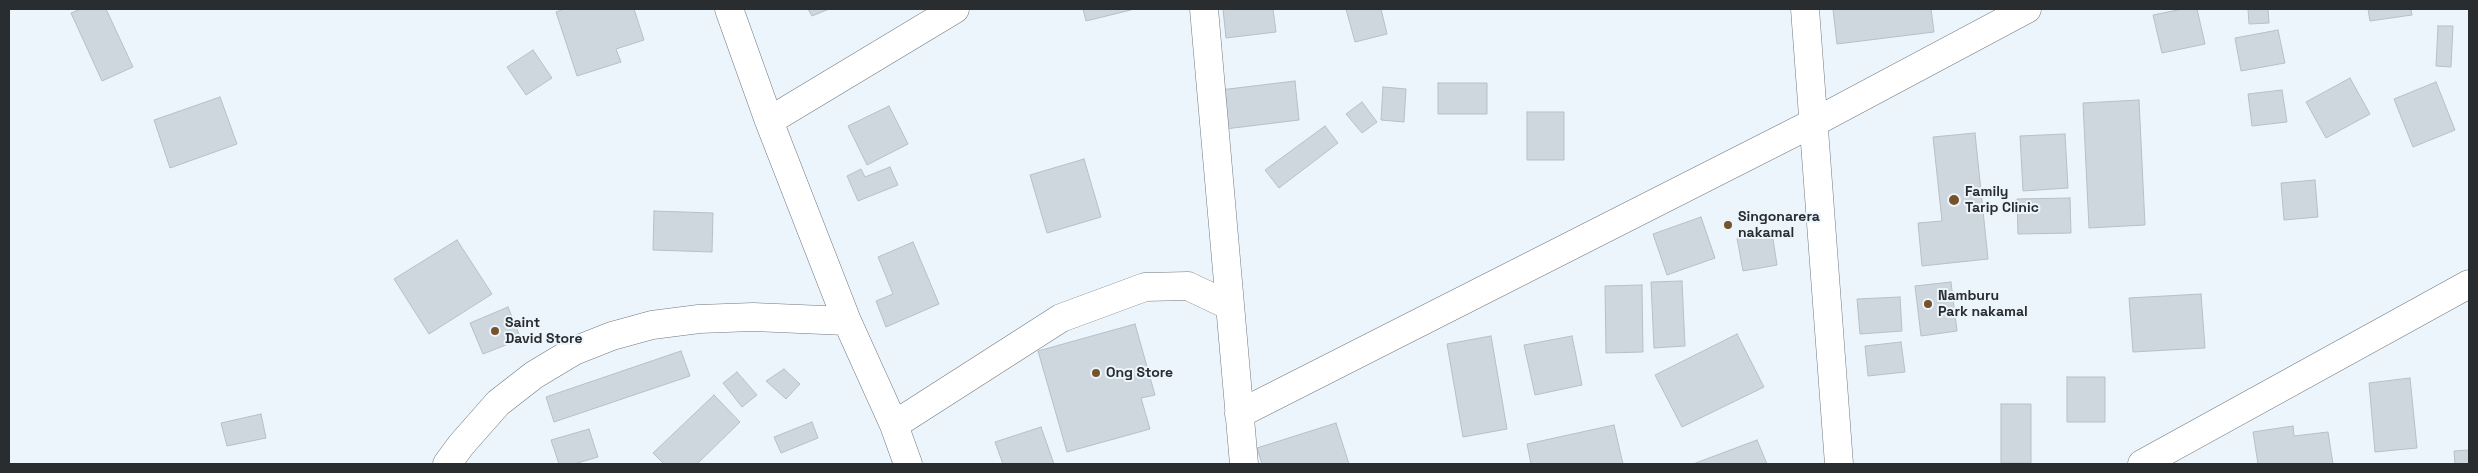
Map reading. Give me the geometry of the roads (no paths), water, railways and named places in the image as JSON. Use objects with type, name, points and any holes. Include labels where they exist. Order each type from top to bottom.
[{"type":"street","points":[[729,9],[769,121],[847,321],[894,425],[908,464]]},
{"type":"street","points":[[769,121],[955,9]]},
{"type":"street","points":[[1204,9],[1244,464]]},
{"type":"street","points":[[1805,9],[1839,464]]},
{"type":"street","points":[[1239,414],[1813,123],[2027,9]]},
{"type":"street","points":[[2142,464],[2469,284]]},
{"type":"street","points":[[894,425],[1061,318],[1145,287],[1188,286],[1230,306]]},
{"type":"street","points":[[447,464],[460,445],[498,403],[512,392],[534,375],[574,351],[612,336],[652,325],[699,319],[753,317],[847,321]]},
{"type":"place","name":"Family Tarip Clinic","points":[[1954,200]]},
{"type":"place","name":"Singonarera nakamal","points":[[1728,225]]},
{"type":"place","name":"Namburu Park nakamal","points":[[1928,304]]},
{"type":"place","name":"Saint David Store","points":[[495,331]]},
{"type":"place","name":"Ong Store","points":[[1096,373]]}]
